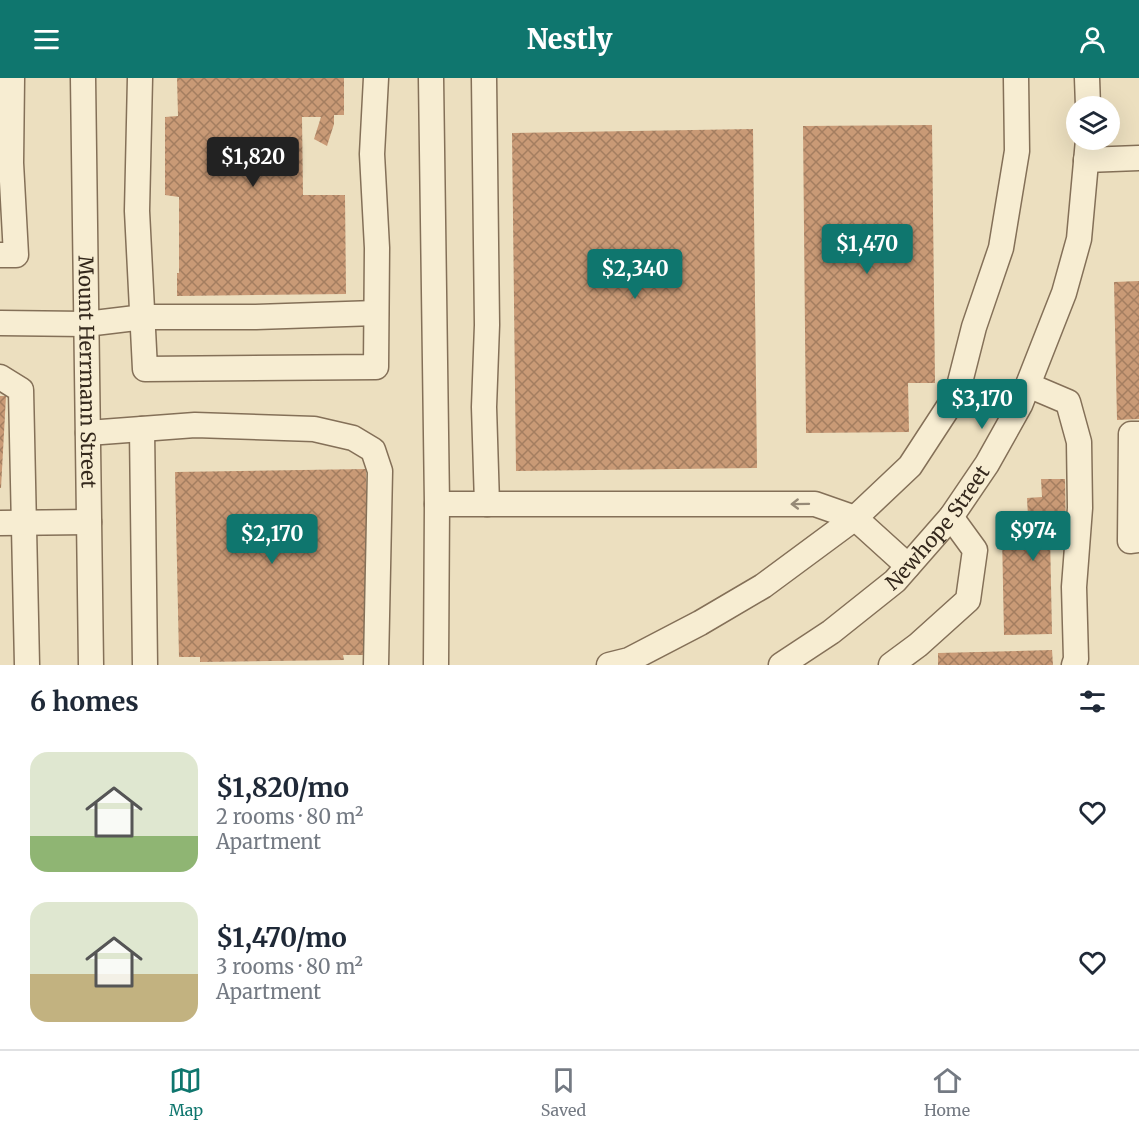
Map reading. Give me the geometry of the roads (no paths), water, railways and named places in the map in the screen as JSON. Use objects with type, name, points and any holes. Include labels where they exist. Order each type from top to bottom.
[{"type":"street","points":[[0,255],[16,255],[11,163],[12,78]]},
{"type":"street","name":"Mount Herrmann Street","points":[[83,78],[91,665]]},
{"type":"street","points":[[140,78],[137,211],[145,369],[376,367],[377,248],[372,154],[376,78]]},
{"type":"street","points":[[431,78],[437,504],[436,665]]},
{"type":"street","points":[[483,78],[487,325],[484,407],[487,504]]},
{"type":"street","points":[[609,665],[629,660],[700,623],[763,586],[855,518],[910,466],[957,394],[974,327],[1001,248],[1017,151],[1016,78]]},
{"type":"street","points":[[1088,78],[1088,96]]},
{"type":"street","points":[[1087,150],[1139,158]]},
{"type":"street","name":"Newhope Street","points":[[796,661],[886,588],[908,566],[951,517],[987,464],[1020,405],[1064,293],[1079,239],[1087,150]]},
{"type":"street","points":[[0,324],[86,324],[144,317],[256,317],[376,313]]},
{"type":"street","points":[[0,377],[21,390],[12,523],[27,665]]},
{"type":"street","points":[[1028,385],[1068,402],[1079,442],[1080,508],[1074,587],[1076,659],[1074,665]]},
{"type":"street","points":[[88,433],[195,425],[314,429],[353,438],[373,450],[380,471],[376,665]]},
{"type":"street","points":[[142,429],[145,665]]},
{"type":"street","points":[[1139,434],[1131,434],[1130,542],[1139,540]]},
{"type":"street","points":[[437,504],[815,504],[855,518],[908,566]]},
{"type":"street","points":[[891,665],[918,645],[968,600],[975,550],[951,517]]},
{"type":"street","points":[[12,523],[89,522]]}]
